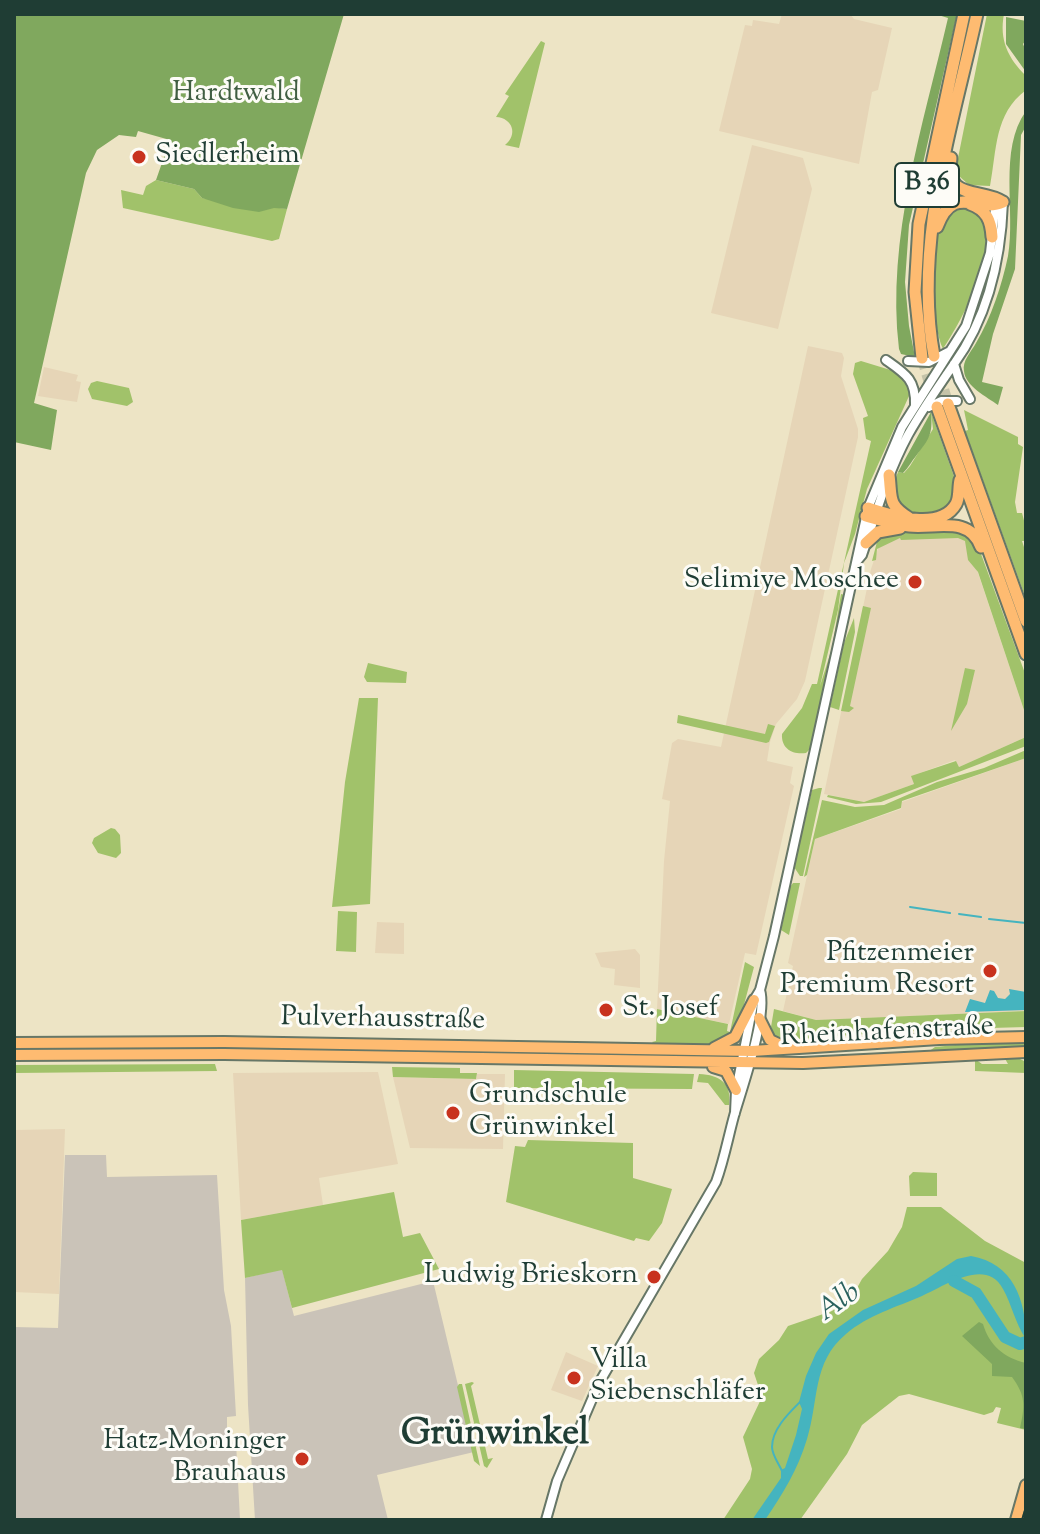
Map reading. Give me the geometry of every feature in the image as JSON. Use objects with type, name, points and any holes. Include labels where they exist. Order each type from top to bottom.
[{"type":"highway","name":"B 36","points":[[964,14],[923,202],[917,245],[915,292],[928,357],[930,238],[977,14]]},
{"type":"highway","points":[[955,114],[956,137],[950,164],[952,178],[967,192],[998,202]]},
{"type":"highway","points":[[966,202],[980,208],[987,216],[992,237]]},
{"type":"highway","points":[[930,238],[945,211],[958,203],[998,202]]},
{"type":"highway","points":[[947,404],[961,475],[1026,654]]},
{"type":"highway","points":[[947,404],[1026,621]]},
{"type":"highway","points":[[889,475],[892,503],[910,523]]},
{"type":"highway","points":[[866,543],[881,530],[950,511],[958,498],[961,475]]},
{"type":"highway","points":[[871,513],[910,523],[955,525],[970,530],[979,541],[992,576],[1003,591]]},
{"type":"main road","points":[[708,1050],[735,1037],[754,1000]]},
{"type":"main road","points":[[759,1018],[766,1034],[778,1046],[809,1049]]},
{"type":"main road","name":"Rheinhafenstraße","points":[[748,1051],[1026,1037]]},
{"type":"main road","name":"Pulverhausstraße","points":[[14,1043],[224,1042],[748,1051]]},
{"type":"main road","name":"Rheinhafenstraße","points":[[745,1063],[833,1063],[1026,1052]]},
{"type":"main road","name":"Pulverhausstraße","points":[[14,1055],[224,1054],[745,1063]]},
{"type":"main road","points":[[675,1062],[726,1071],[736,1090]]},
{"type":"main road","points":[[1016,1520],[1026,1485]]},
{"type":"street","points":[[857,561],[866,543],[871,513],[966,326],[987,267],[998,202]]},
{"type":"street","points":[[748,1051],[754,1000],[760,990],[857,561],[884,463],[915,405],[954,364],[974,329],[995,272],[1002,237],[998,202]]},
{"type":"street","points":[[908,361],[934,361],[952,349]]},
{"type":"street","points":[[886,360],[911,379],[915,405]]},
{"type":"street","points":[[954,364],[970,399]]},
{"type":"street","points":[[919,415],[941,401],[947,404]]},
{"type":"street","points":[[546,1520],[557,1481],[599,1383],[716,1182],[724,1162],[745,1063],[759,1018],[763,999],[760,990]]},
{"type":"street","points":[[735,1113],[736,1090],[745,1063]]},
{"type":"shaded area","points":[[782,14],[850,14],[854,19],[892,28],[878,90],[872,92],[859,164],[719,131],[745,25],[752,26],[753,20],[779,24]]},
{"type":"shaded area","points":[[752,145],[803,158],[812,189],[778,329],[711,313]]},
{"type":"shaded area","points":[[808,346],[842,353],[841,376],[858,437],[805,681],[797,699],[776,724],[770,742],[767,761],[793,767],[790,783],[794,786],[756,955],[745,953],[729,1024],[657,1009],[670,801],[662,799],[672,743],[678,739],[721,747]]},
{"type":"shaded area","points":[[44,367],[78,375],[76,381],[81,382],[77,402],[38,396]]},
{"type":"shaded area","points":[[959,536],[967,540],[1026,716],[1026,737],[959,767],[955,760],[912,776],[914,784],[864,802],[824,794],[871,569],[882,537]]},
{"type":"shaded area","points":[[1026,758],[1026,1011],[816,1020],[783,1011],[793,966],[788,963],[815,839],[901,809],[902,802]]},
{"type":"shaded area","points":[[377,922],[404,923],[404,954],[375,953]]},
{"type":"shaded area","points":[[635,949],[640,955],[640,988],[614,985],[615,969],[601,967],[595,953]]},
{"type":"shaded area","points":[[378,1072],[398,1164],[319,1178],[323,1205],[241,1220],[233,1073]]},
{"type":"shaded area","name":"Grundschule Grünwinkel","points":[[477,1074],[505,1074],[503,1149],[410,1148],[393,1077],[476,1079]]},
{"type":"shaded area","points":[[65,1129],[59,1294],[14,1292],[16,1130]]},
{"type":"shaded area","points":[[65,1155],[106,1155],[107,1177],[217,1175],[236,1416],[227,1417],[227,1441],[236,1442],[240,1520],[14,1520],[14,1327],[58,1328]]},
{"type":"shaded area","name":"Hatz-Moninger Brauhaus","points":[[282,1269],[294,1316],[433,1281],[474,1452],[377,1475],[388,1520],[255,1520],[245,1278]]},
{"type":"shaded area","name":"Villa Siebenschläfer","points":[[566,1352],[598,1366],[582,1401],[551,1390]]},
{"type":"green space","name":"Hardtwald","points":[[14,14],[344,14],[287,209],[259,212],[233,208],[202,198],[194,189],[156,180],[170,140],[138,131],[136,137],[119,135],[97,150],[86,173],[34,403],[57,410],[51,450],[14,442]]},
{"type":"green space","points":[[935,14],[957,14],[909,225],[905,282],[915,357],[901,354],[899,349],[896,307],[898,266],[909,182],[948,18]]},
{"type":"green space","points":[[987,14],[1004,14],[1006,48],[1026,76],[1026,90],[1002,121],[990,186],[969,185],[959,176],[957,163]]},
{"type":"green space","points":[[1006,17],[1026,21],[1026,40],[1023,44],[1026,72],[1006,44]]},
{"type":"green space","points":[[541,41],[545,43],[519,148],[505,145],[511,137],[512,128],[506,120],[496,117],[509,96],[505,94]]},
{"type":"green space","points":[[1026,111],[1026,126],[1021,135],[1015,269],[993,334],[982,382],[1003,387],[998,405],[972,386],[965,376],[964,367],[991,312],[1006,267],[1010,238],[1012,144]]},
{"type":"green space","points":[[156,180],[194,189],[202,198],[287,209],[279,239],[272,241],[123,208],[121,190],[143,195],[146,186]]},
{"type":"green space","points":[[962,206],[977,209],[988,225],[990,238],[975,290],[943,349],[935,310],[936,246],[939,231],[949,211]]},
{"type":"green space","points":[[861,361],[897,372],[910,386],[909,396],[867,489],[844,563],[838,610],[820,686],[832,648],[841,594],[845,595],[812,747],[806,753],[797,753],[786,747],[782,734],[802,708],[812,684],[817,684],[871,441],[866,439],[863,418],[868,416],[853,374],[855,363]]},
{"type":"green space","points":[[97,381],[129,388],[133,402],[127,406],[92,399],[88,389],[91,383]]},
{"type":"green space","points":[[964,410],[1018,437],[1018,444],[1023,447],[1015,502],[1017,513],[1022,513],[1026,528],[1026,541],[1022,541],[1026,553],[1026,599],[965,431],[968,430]]},
{"type":"green space","points":[[931,412],[956,482],[955,491],[950,503],[939,510],[925,514],[909,513],[899,507],[892,488],[898,472],[904,473],[910,466],[933,429]]},
{"type":"green space","points":[[931,412],[931,432],[927,441],[905,471],[898,472]]},
{"type":"green space","points":[[957,528],[977,543],[1026,676],[1026,716],[978,572],[968,560],[965,541],[958,538],[900,538],[877,549],[876,560],[872,561],[878,538],[889,532]]},
{"type":"green space","points":[[863,606],[871,608],[850,706],[854,708],[849,712],[841,711]]},
{"type":"green space","points":[[854,618],[855,632],[839,710],[830,707],[844,643]]},
{"type":"green space","points":[[368,663],[407,672],[406,683],[367,682],[364,677]]},
{"type":"green space","points":[[965,668],[975,670],[967,704],[951,731]]},
{"type":"green space","points":[[359,698],[378,698],[370,904],[332,907],[345,782]]},
{"type":"green space","points":[[678,715],[765,734],[768,724],[775,726],[766,743],[677,723]]},
{"type":"green space","points":[[1026,737],[1026,746],[881,802],[856,804],[827,797],[864,802],[914,784],[911,776],[956,761],[959,767]]},
{"type":"green space","points":[[1026,750],[1026,758],[902,801],[901,808],[815,839],[804,877],[822,800],[855,807],[884,805]]},
{"type":"green space","points":[[822,788],[803,876],[800,876],[794,867],[812,790]]},
{"type":"green space","points":[[111,828],[120,835],[121,853],[116,858],[98,853],[92,843],[94,838]]},
{"type":"green space","points":[[793,883],[800,883],[789,935],[781,930]]},
{"type":"green space","points":[[338,911],[357,912],[356,952],[336,951]]},
{"type":"green space","points":[[745,962],[754,967],[741,1016],[735,1030],[727,1037],[712,1046],[655,1045],[652,1042],[656,1041],[657,1009],[728,1024],[727,1031],[730,1032]]},
{"type":"green space","points":[[774,1009],[816,1020],[1026,1011],[1026,1027],[921,1030],[784,1040],[775,1037],[771,1027]]},
{"type":"green space","points":[[1026,1041],[1026,1047],[928,1052],[935,1047]]},
{"type":"green space","points":[[343,1048],[733,1054],[733,1056],[343,1053]]},
{"type":"green space","points":[[1004,1057],[1016,1057],[1026,1062],[1026,1073],[975,1071],[975,1059],[982,1064],[1008,1064]]},
{"type":"green space","points":[[215,1064],[217,1071],[14,1073],[14,1065]]},
{"type":"green space","points":[[392,1067],[460,1068],[460,1073],[477,1073],[476,1079],[393,1077]]},
{"type":"green space","points":[[514,1070],[694,1074],[692,1089],[514,1088]]},
{"type":"green space","points":[[699,1074],[719,1078],[723,1082],[729,1091],[729,1105],[725,1105],[708,1083],[697,1082]]},
{"type":"green space","points":[[528,1140],[633,1143],[633,1178],[672,1189],[662,1223],[649,1241],[636,1238],[634,1241],[506,1202],[515,1146],[525,1147]]},
{"type":"green space","points":[[913,1172],[937,1173],[937,1196],[910,1196],[909,1176]]},
{"type":"green space","points":[[394,1192],[403,1237],[420,1233],[439,1269],[292,1308],[282,1270],[245,1278],[241,1220]]},
{"type":"green space","points":[[907,1207],[941,1207],[985,1241],[1026,1263],[1026,1430],[997,1423],[1001,1408],[996,1407],[993,1412],[984,1415],[909,1394],[899,1396],[862,1425],[847,1454],[800,1520],[723,1520],[750,1479],[752,1469],[743,1437],[762,1397],[754,1373],[759,1359],[779,1340],[788,1326],[832,1311],[852,1297],[862,1279],[888,1251],[902,1227]]},
{"type":"green space","points":[[979,1322],[998,1350],[1026,1363],[1026,1429],[1020,1428],[1023,1401],[1012,1377],[992,1376],[992,1364],[962,1336]]},
{"type":"green space","points":[[472,1382],[488,1459],[493,1458],[487,1468],[465,1384]]},
{"type":"green space","points":[[462,1384],[480,1466],[474,1461],[457,1387]]},
{"type":"water","points":[[1009,989],[1026,992],[1026,1010],[965,1012],[970,999],[985,1003],[990,990],[998,998],[1005,999],[1010,994]]},
{"type":"water","points":[[971,1256],[997,1266],[1007,1275],[1020,1297],[1026,1339],[1003,1289],[996,1280],[986,1275],[953,1281],[855,1327],[827,1357],[818,1383],[807,1439],[789,1481],[765,1520],[752,1520],[781,1478],[781,1470],[785,1468],[796,1435],[802,1409],[799,1402],[806,1376],[829,1334],[863,1310],[916,1286],[957,1259]]},
{"type":"waterway","points":[[910,907],[950,913]]},
{"type":"waterway","points":[[959,914],[981,917]]},
{"type":"waterway","points":[[989,919],[1026,923]]},
{"type":"waterway","name":"Alb","points":[[954,1281],[976,1293],[1005,1337],[1020,1344],[1026,1342]]},
{"type":"waterway","points":[[782,1471],[773,1453],[773,1440],[782,1422],[800,1402]]},
{"type":"tunnel","points":[[922,358],[936,404]]},
{"type":"tunnel","points":[[939,374],[948,404]]},
{"type":"tram line","points":[[1022,1520],[1026,1507]]},
{"type":"place","name":"Siedlerheim","points":[[139,157]]},
{"type":"place","name":"Selimiye Moschee","points":[[915,582]]},
{"type":"place","name":"Pfitzenmeier Premium Resort","points":[[990,971]]},
{"type":"place","name":"St. Josef","points":[[606,1010]]},
{"type":"place","name":"Grundschule Grünwinkel","points":[[453,1113]]},
{"type":"place","name":"Ludwig Brieskorn","points":[[654,1277]]},
{"type":"place","name":"Villa Siebenschläfer","points":[[574,1378]]},
{"type":"place","name":"Hatz-Moninger Brauhaus","points":[[302,1459]]},
{"type":"district","name":"Grünwinkel","points":[[495,1437]]}]
